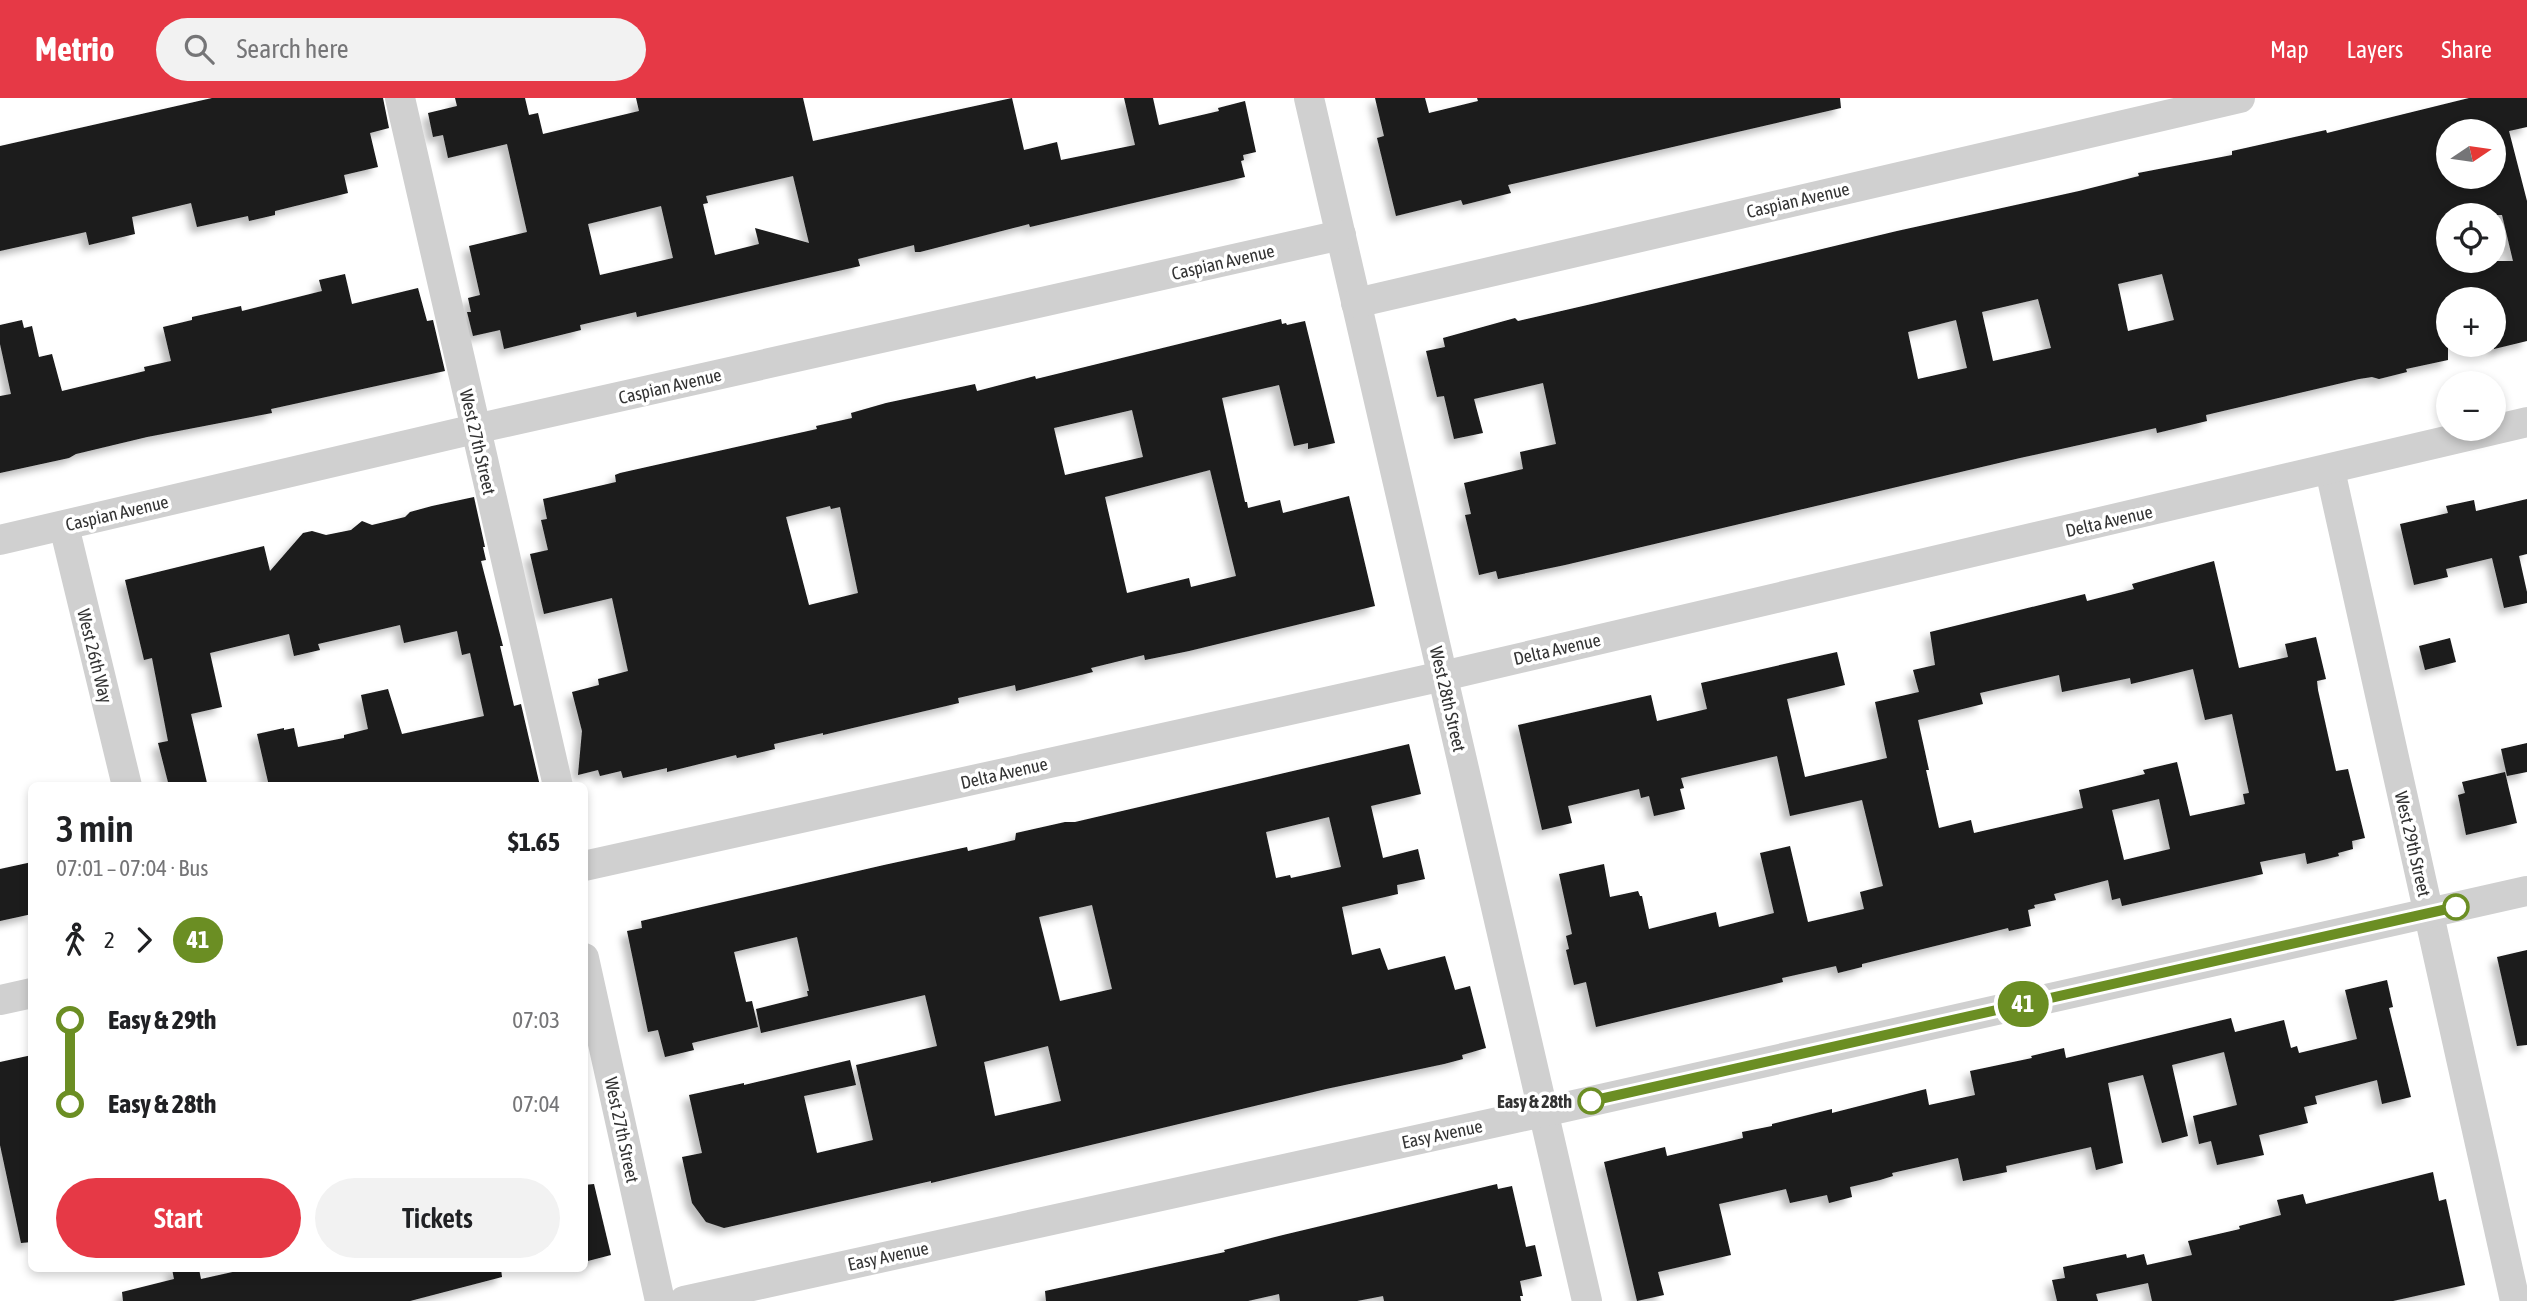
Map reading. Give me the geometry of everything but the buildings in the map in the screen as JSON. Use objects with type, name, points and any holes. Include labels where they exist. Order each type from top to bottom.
[{"type":"street","name":"West 27th Street","points":[[400,98],[557,782]]},
{"type":"street","name":"West 28th Street","points":[[1309,98],[1587,1301]]},
{"type":"street","name":"Caspian Avenue","points":[[1356,303],[2240,98]]},
{"type":"street","name":"Caspian Avenue","points":[[0,540],[475,429],[1340,235]]},
{"type":"street","name":"Delta Avenue","points":[[588,865],[1443,676],[2527,422]]},
{"type":"street","name":"West 29th Street","points":[[2330,470],[2515,1301]]},
{"type":"street","name":"West 26th Way","points":[[64,526],[126,782]]},
{"type":"street","name":"Easy Avenue","points":[[684,1301],[1544,1112],[2527,891]]},
{"type":"street","name":"West 27th Street","points":[[588,976],[660,1301]]},
{"type":"street","points":[[0,1000],[28,994]]},
{"type":"bus line","name":"41","points":[[1591,1101],[2456,907]]},
{"type":"place","name":"Easy & 28th","points":[[1591,1101]]}]
